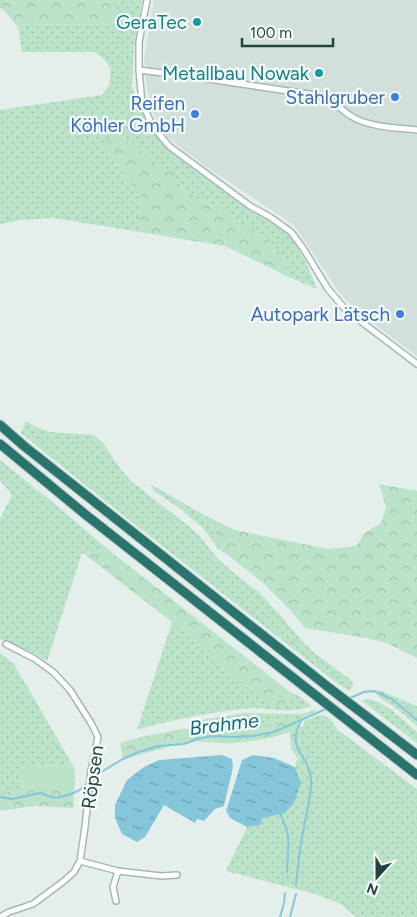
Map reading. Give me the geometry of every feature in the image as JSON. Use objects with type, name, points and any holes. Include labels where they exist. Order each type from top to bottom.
[{"type":"highway","points":[[0,425],[328,687],[417,755]]},
{"type":"highway","points":[[0,444],[86,515],[417,775]]},
{"type":"street","points":[[148,0],[139,42],[139,70],[142,103],[154,127],[169,146],[250,206],[291,232],[328,289],[346,310],[417,364]]},
{"type":"street","points":[[139,70],[322,96],[332,100],[351,116],[362,122],[417,130]]},
{"type":"street","name":"Röpsen","points":[[6,644],[35,659],[53,672],[70,690],[98,737],[91,771],[80,861]]},
{"type":"street","points":[[0,917],[33,904],[74,872],[80,861],[118,871],[161,876],[177,875]]},
{"type":"street","points":[[116,901],[113,886],[118,871]]},
{"type":"shaded area","points":[[154,0],[417,0],[417,356],[362,315],[341,295],[294,225],[205,166],[167,137],[152,111],[147,89],[144,58]]},
{"type":"green space","points":[[0,0],[113,0],[114,25],[30,24],[18,27],[0,8]]},
{"type":"green space","points":[[113,0],[142,0],[134,46],[132,87],[147,125],[174,155],[250,211],[274,224],[292,239],[305,260],[317,289],[291,278],[282,255],[254,229],[236,224],[217,207],[187,193],[171,173],[126,139],[102,143],[141,197],[139,232],[54,218],[21,220],[0,224],[0,110],[102,95],[109,86],[111,69],[106,61],[95,52],[22,52],[18,27],[30,24],[114,25]]},
{"type":"green space","points":[[115,134],[126,139],[171,173],[187,193],[217,207],[236,224],[254,229],[266,237],[282,255],[291,278],[225,246],[139,232],[141,197],[102,143]]},
{"type":"green space","points":[[26,421],[50,432],[94,435],[104,444],[118,466],[132,482],[199,535],[217,558],[260,593],[313,652],[351,680],[352,688],[349,691],[338,684],[21,433]]},
{"type":"green space","points":[[0,460],[110,551],[82,553],[47,661],[36,654],[0,639],[0,519],[12,495],[0,480]]},
{"type":"green space","points":[[150,484],[208,517],[217,538],[230,556],[218,549],[204,529],[178,507],[155,492]]},
{"type":"green space","points":[[379,484],[417,491],[417,658],[389,644],[367,638],[305,628],[262,582],[230,557],[217,538],[208,517],[235,530],[328,549],[356,546],[365,533],[381,523],[386,507]]},
{"type":"green space","points":[[110,551],[290,692],[289,699],[283,706],[275,706],[263,700],[172,622],[83,553]]},
{"type":"green space","points":[[172,622],[263,700],[289,699],[290,692],[312,706],[295,710],[251,708],[179,719],[137,730]]},
{"type":"green space","points":[[0,653],[14,664],[72,764],[20,768],[21,789],[0,793]]},
{"type":"green space","points":[[379,690],[417,706],[417,726],[377,695]]},
{"type":"green space","points":[[366,699],[380,703],[400,717],[417,732],[417,743],[362,701]]},
{"type":"green space","points":[[316,709],[316,711],[295,722],[278,720],[236,730],[207,729],[200,720],[246,713],[303,714]]},
{"type":"green space","points":[[324,715],[332,721],[338,730],[417,789],[417,917],[356,917],[341,904],[312,893],[226,871],[247,827],[260,825],[263,818],[300,783],[295,766],[298,759],[305,752],[300,741],[304,721]]},
{"type":"green space","points":[[291,719],[304,728],[300,735],[300,740],[305,752],[297,758],[291,748],[290,732],[240,742],[185,743],[123,759],[120,743],[145,736],[182,729],[236,730]]},
{"type":"green space","points":[[72,764],[75,770],[75,782],[21,789],[19,768]]},
{"type":"green space","points":[[75,782],[73,808],[34,806],[0,811],[0,793]]},
{"type":"water","points":[[222,755],[232,759],[233,767],[224,806],[215,809],[204,821],[197,819],[195,823],[164,805],[145,837],[137,842],[122,834],[115,818],[115,805],[127,780],[144,767],[159,760]]},
{"type":"water","points":[[253,755],[274,758],[295,767],[301,783],[294,803],[285,813],[263,818],[260,825],[247,827],[230,818],[226,810],[242,760]]},
{"type":"waterway","name":"Brahme","points":[[348,699],[364,692],[374,691],[392,699],[417,720]]},
{"type":"waterway","name":"Brahme","points":[[0,797],[12,799],[41,793],[57,798],[78,791],[103,771],[136,753],[158,746],[184,744],[212,736],[253,736],[274,732],[328,708]]},
{"type":"waterway","points":[[296,885],[300,848],[311,785],[309,771],[296,745],[297,729],[302,719]]},
{"type":"waterway","points":[[280,814],[288,836],[287,872]]},
{"type":"waterway","points":[[280,917],[285,893]]},
{"type":"waterway","points":[[290,917],[296,894]]},
{"type":"place","name":"GeraTec","points":[[197,22]]},
{"type":"place","name":"Metallbau Nowak","points":[[319,73]]},
{"type":"place","name":"Stahlgruber","points":[[395,97]]},
{"type":"place","name":"Reifen Köhler GmbH","points":[[195,114]]},
{"type":"place","name":"Autopark Lätsch","points":[[400,314]]}]
